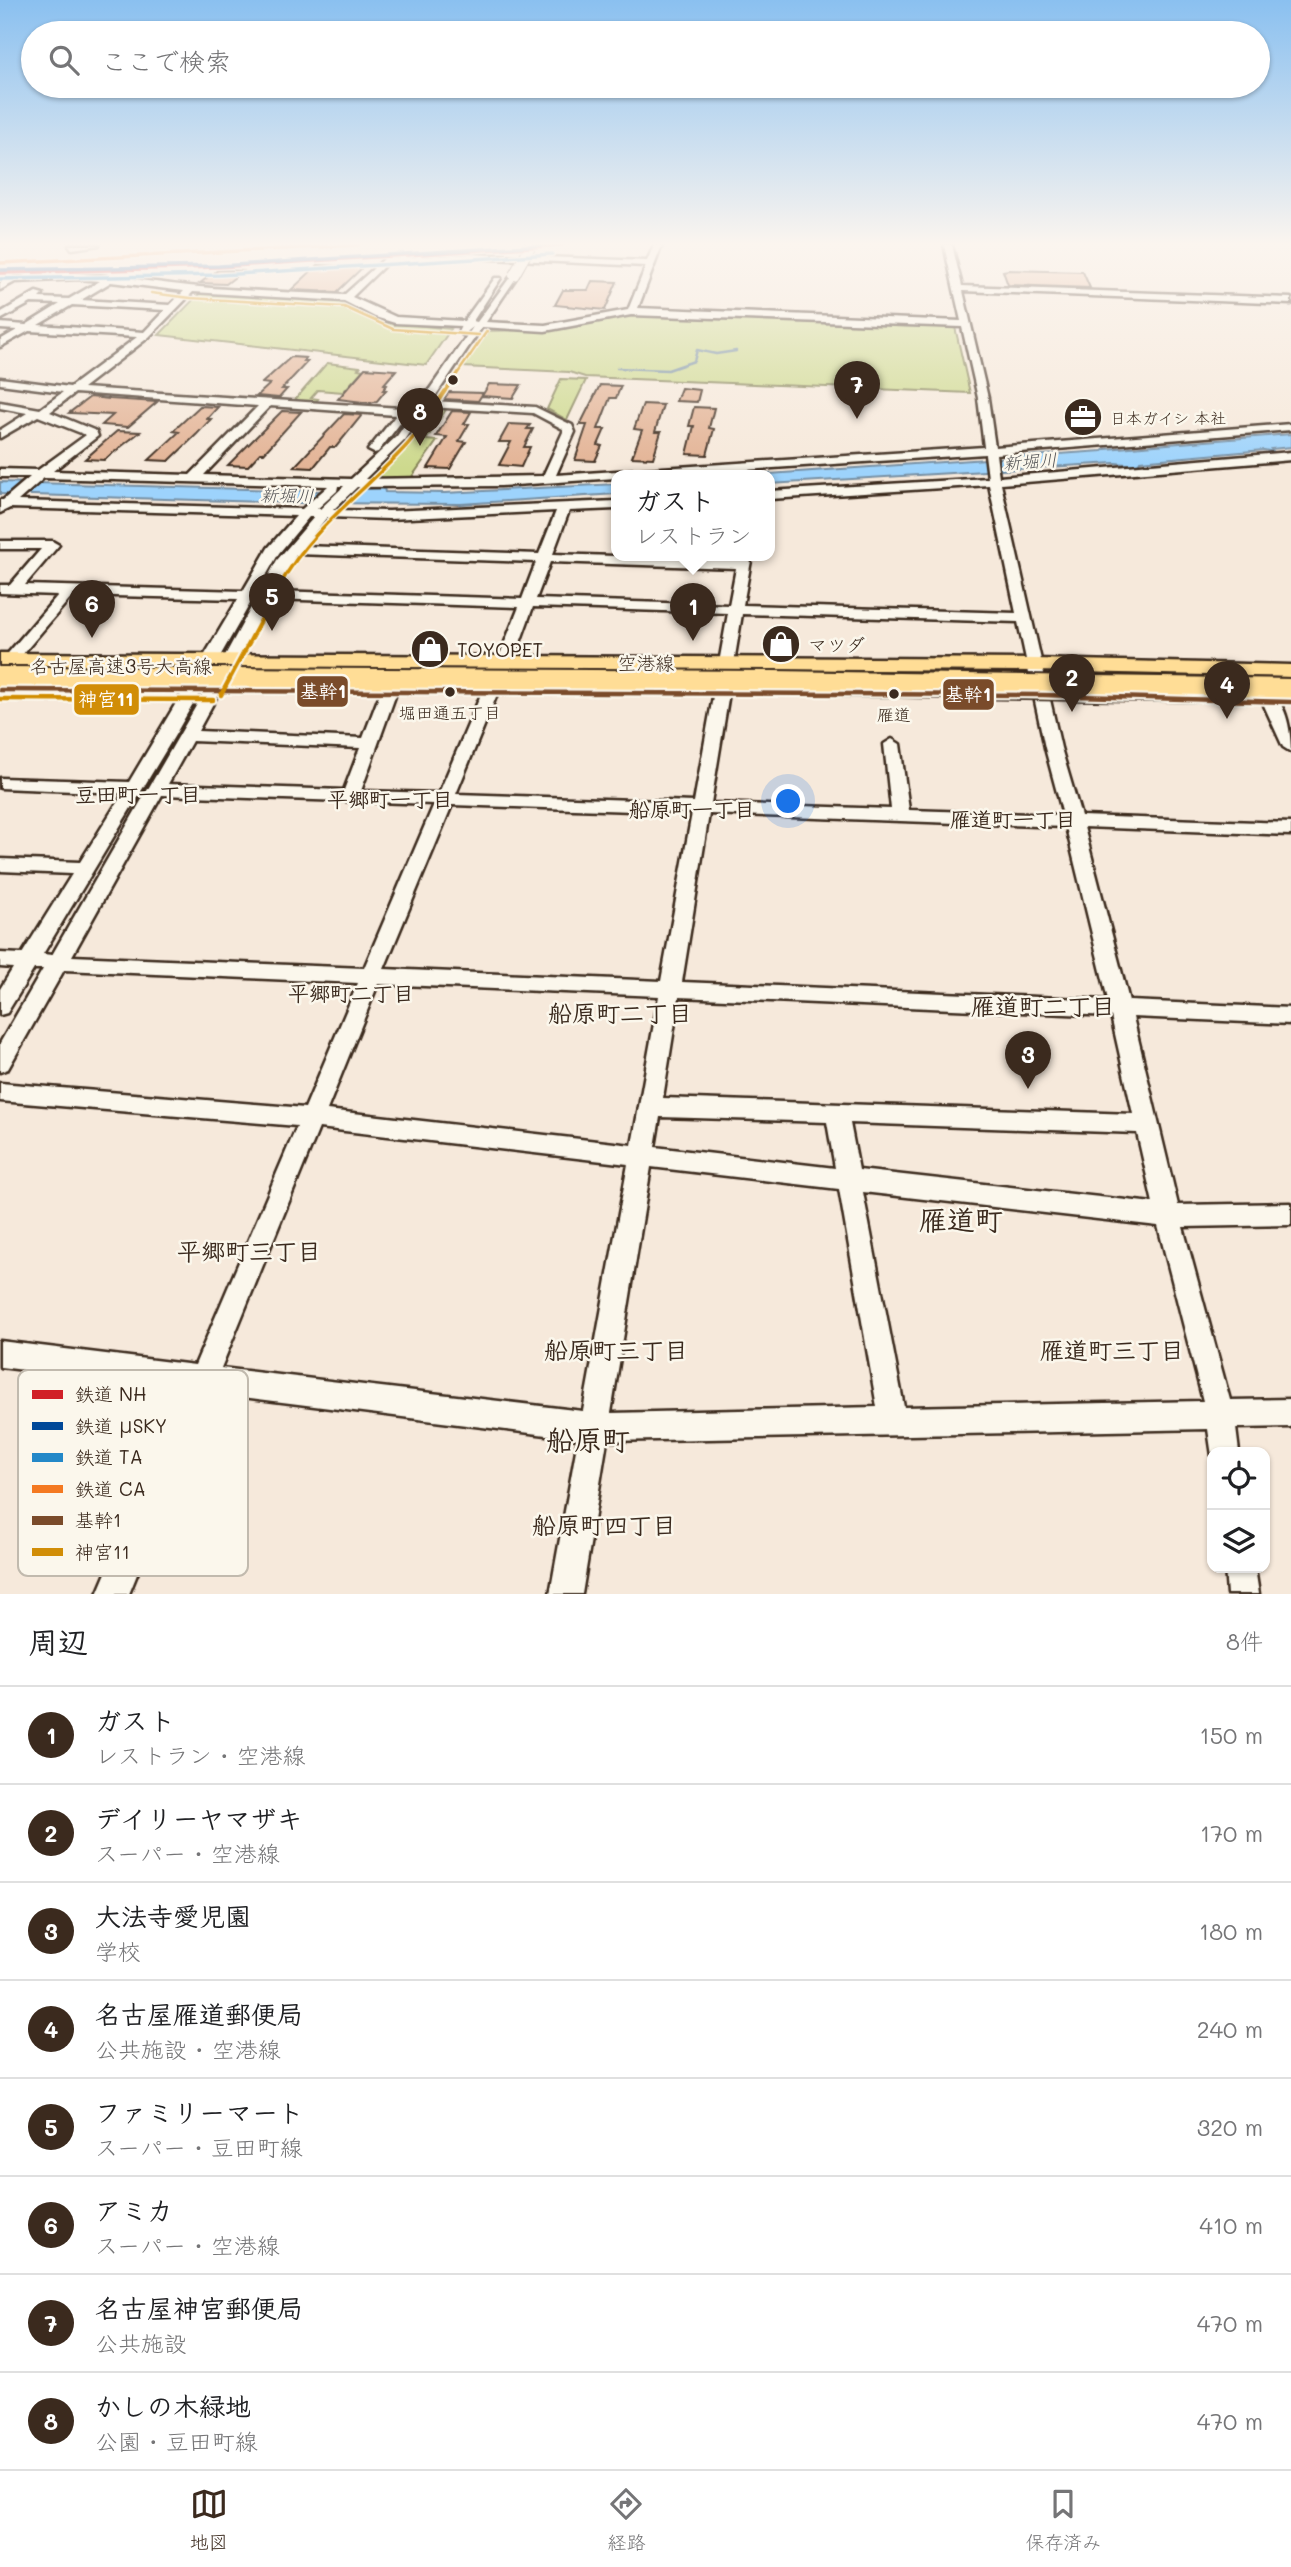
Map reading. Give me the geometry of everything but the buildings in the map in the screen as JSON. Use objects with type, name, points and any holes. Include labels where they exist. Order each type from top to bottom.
[{"type":"highway","points":[[2,667],[494,672],[540,667],[1291,674]]},
{"type":"highway","name":"名古屋高速3号大高線","points":[[2,667],[773,682],[1284,698]]},
{"type":"highway","points":[[773,682],[883,678],[1291,685]]},
{"type":"main road","name":"空港線","points":[[2,667],[230,661],[729,662],[1035,664],[1291,674]]},
{"type":"main road","name":"空港線","points":[[0,690],[722,692],[1284,698]]},
{"type":"street","points":[[0,344],[42,319]]},
{"type":"street","points":[[68,330],[85,319]]},
{"type":"street","points":[[0,435],[72,390],[146,335],[162,319]]},
{"type":"street","points":[[393,319],[480,326],[557,327],[595,319]]},
{"type":"street","points":[[344,486],[405,412],[469,319]]},
{"type":"street","points":[[0,1007],[273,551],[344,486],[390,451],[484,319]]},
{"type":"street","points":[[837,319],[965,324]]},
{"type":"street","points":[[964,319],[983,398],[993,479],[1053,748],[1097,907],[1168,1216],[1220,1414],[1224,1447]]},
{"type":"street","points":[[0,327],[146,335]]},
{"type":"street","points":[[0,389],[5,381],[72,390],[405,412]]},
{"type":"street","points":[[194,478],[266,404]]},
{"type":"street","points":[[425,404],[534,410],[568,427],[569,432],[548,479]]},
{"type":"street","points":[[0,405],[38,413],[92,433],[92,436],[4,504]]},
{"type":"street","points":[[775,495],[993,479],[1226,447],[1291,427]]},
{"type":"street","points":[[701,470],[990,453],[1226,447],[1291,456]]},
{"type":"street","points":[[0,473],[37,477],[194,478],[344,486],[501,482],[611,475]]},
{"type":"street","points":[[4,504],[435,514],[611,505]]},
{"type":"street","points":[[505,662],[563,509]]},
{"type":"street","points":[[0,1063],[230,661],[264,595],[318,510]]},
{"type":"street","points":[[0,545],[52,545],[7,589]]},
{"type":"street","points":[[291,550],[611,559]]},
{"type":"street","points":[[566,1594],[745,561]]},
{"type":"street","points":[[7,589],[246,595]]},
{"type":"street","points":[[2,667],[69,590]]},
{"type":"street","points":[[264,595],[1026,618]]},
{"type":"street","points":[[350,796],[389,691]]},
{"type":"street","points":[[207,1370],[490,692]]},
{"type":"street","points":[[1284,698],[1291,747]]},
{"type":"street","points":[[187,736],[369,743]]},
{"type":"street","points":[[892,744],[901,816]]},
{"type":"street","points":[[0,783],[132,788]]},
{"type":"street","points":[[156,789],[1291,829]]},
{"type":"street","points":[[0,865],[83,868]]},
{"type":"street","points":[[0,960],[1291,1016]]},
{"type":"street","points":[[0,1091],[312,1118],[1168,1216],[1291,1214]]},
{"type":"street","points":[[650,1107],[1146,1124]]},
{"type":"street","points":[[837,1113],[893,1421]]},
{"type":"street","points":[[0,1354],[130,1370]]},
{"type":"street","points":[[248,1385],[595,1427],[1291,1413]]},
{"type":"street","points":[[1241,1573],[1243,1594]]},
{"type":"street","points":[[113,1594],[121,1576]]},
{"type":"green space","points":[[174,319],[382,319],[451,329],[426,365],[159,335]]},
{"type":"green space","points":[[610,319],[750,319],[955,327],[970,393],[585,377],[569,372],[463,367],[489,331],[562,329]]},
{"type":"green space","points":[[327,363],[360,367],[358,369],[363,370],[343,392],[318,390],[311,398],[318,399],[315,403],[293,402]]},
{"type":"green space","points":[[561,379],[586,380],[567,420],[547,409]]},
{"type":"green space","points":[[447,408],[426,440],[437,441],[411,478],[382,478],[378,475],[415,437],[434,409]]},
{"type":"water","name":"新堀川","points":[[1291,434],[1291,447],[1271,449],[1274,452],[1264,450],[1140,461],[1138,465],[1115,463],[775,484],[775,474]]},
{"type":"water","name":"新堀川","points":[[0,482],[317,491],[384,488],[385,492],[445,493],[611,484],[611,494],[461,504],[301,503],[0,494]]},
{"type":"waterway","points":[[617,368],[668,370],[694,361],[697,350],[716,354],[736,351]]},
{"type":"transit line","name":"神宮11","points":[[368,319],[393,329],[479,335]]},
{"type":"transit line","name":"神宮11","points":[[221,695],[291,565],[335,513],[408,444],[487,331]]},
{"type":"transit line","name":"基幹1","points":[[0,690],[1043,695],[1291,702]]},
{"type":"transit line","name":"神宮11","points":[[0,699],[213,700]]},
{"type":"place","name":"日本ガイシ 本社","points":[[1083,417]]},
{"type":"place","name":"名古屋神宮郵便局","points":[[857,419]]},
{"type":"place","name":"かしの木緑地","points":[[420,446]]},
{"type":"place","name":"ファミリーマート","points":[[272,631]]},
{"type":"place","name":"アミカ","points":[[92,638]]},
{"type":"place","name":"ガスト","points":[[693,641]]},
{"type":"place","name":"マツダ","points":[[781,644]]},
{"type":"place","name":"TOYOPET","points":[[430,649]]},
{"type":"place","name":"堀田通五丁目","points":[[450,692]]},
{"type":"place","name":"雁道","points":[[894,694]]},
{"type":"place","name":"デイリーヤマザキ","points":[[1072,712]]},
{"type":"place","name":"名古屋雁道郵便局","points":[[1227,719]]},
{"type":"place","name":"大法寺愛児園","points":[[1028,1089]]},
{"type":"district","name":"豆田町一丁目","points":[[138,793]]},
{"type":"district","name":"平郷町一丁目","points":[[390,798]]},
{"type":"district","name":"船原町一丁目","points":[[692,808]]},
{"type":"district","name":"雁道町一丁目","points":[[1013,818]]},
{"type":"district","name":"平郷町二丁目","points":[[351,992]]},
{"type":"district","name":"雁道町二丁目","points":[[1043,1005]]},
{"type":"district","name":"船原町二丁目","points":[[620,1012]]},
{"type":"district","name":"雁道町","points":[[961,1219]]},
{"type":"district","name":"平郷町三丁目","points":[[249,1250]]},
{"type":"district","name":"船原町三丁目","points":[[616,1349]]},
{"type":"district","name":"雁道町三丁目","points":[[1112,1349]]},
{"type":"district","name":"船原町","points":[[588,1439]]},
{"type":"district","name":"船原町四丁目","points":[[604,1524]]}]
